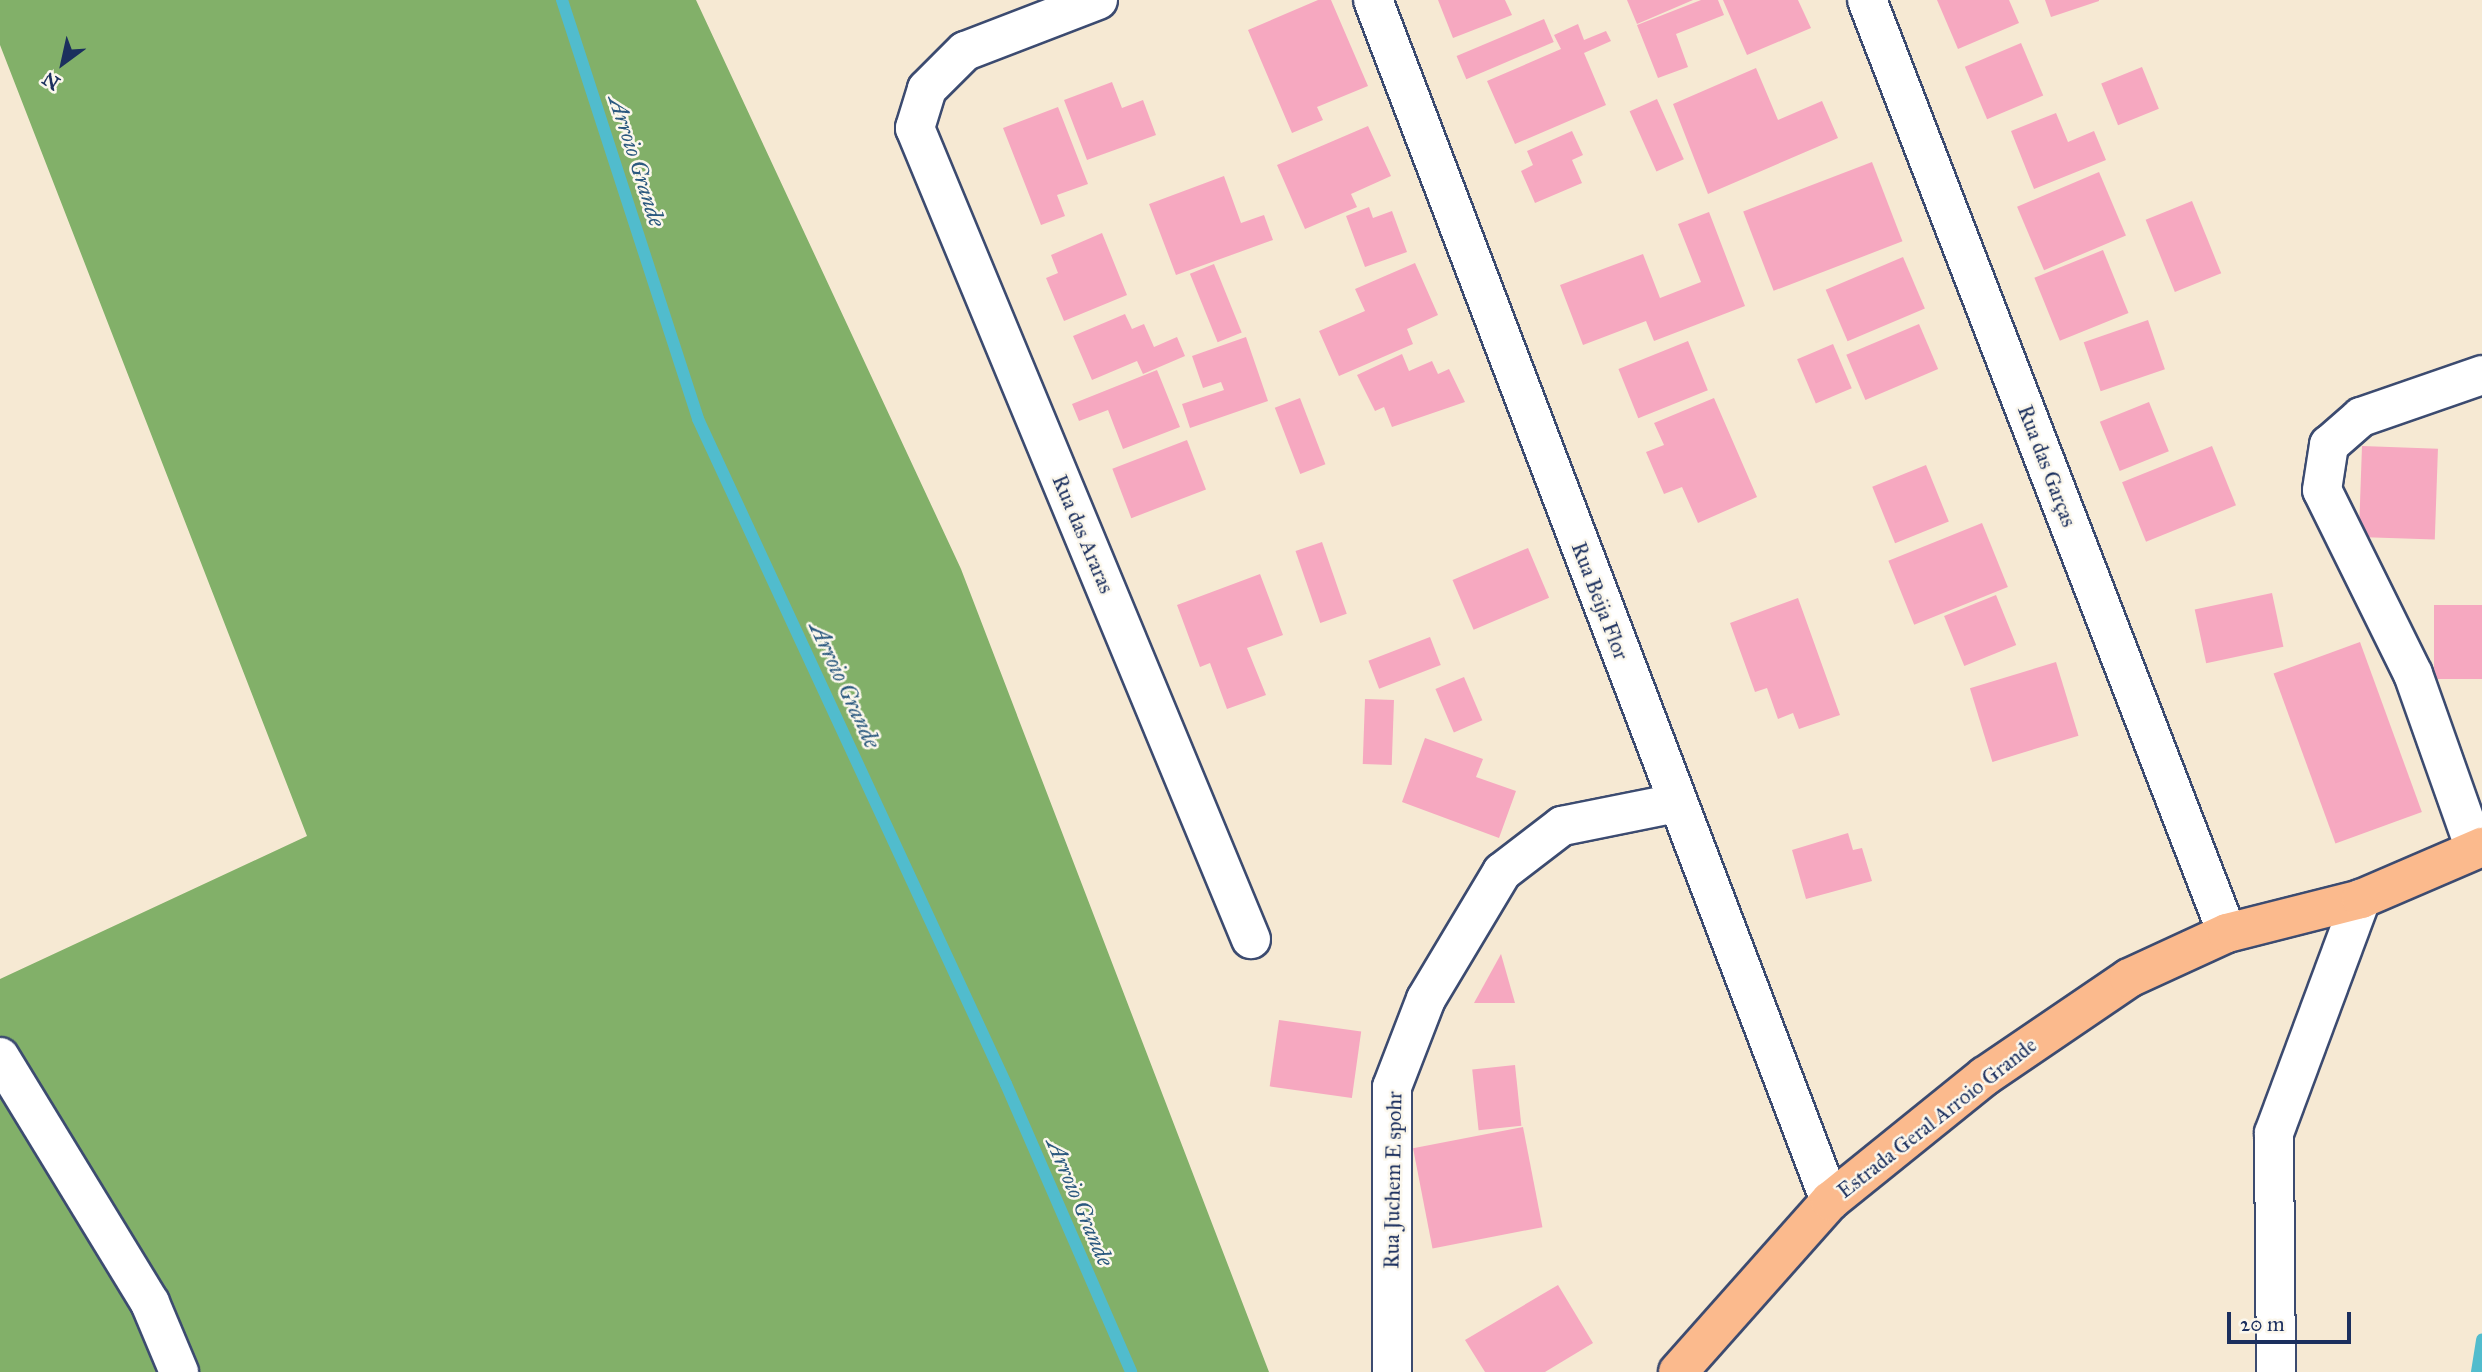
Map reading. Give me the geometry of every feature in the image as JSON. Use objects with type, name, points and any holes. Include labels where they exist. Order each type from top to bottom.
[{"type":"main road","name":"Estrada Geral Arroio Grande","points":[[1678,1372],[1830,1201],[1985,1076],[2129,978],[2227,933],[2361,899],[2479,848]]},
{"type":"street","name":"Rua das Araras","points":[[1098,0],[965,51],[927,89],[915,128],[1251,939]]},
{"type":"street","name":"Rua Beija Flor","points":[[1373,0],[1676,803],[1830,1201]]},
{"type":"street","name":"Rua das Garças","points":[[1867,0],[2227,933]]},
{"type":"street","points":[[2479,848],[2413,674],[2322,490],[2329,445],[2361,417],[2482,375]]},
{"type":"street","name":"Rua Juchem E spohr","points":[[1392,1372],[1392,1087],[1426,999],[1502,872],[1562,826],[1676,803]]},
{"type":"street","points":[[2276,1372],[2274,1133],[2361,899]]},
{"type":"street","points":[[0,1057],[150,1303],[179,1372]]},
{"type":"green space","points":[[0,0],[696,0],[961,569],[1269,1372],[0,1372],[0,979],[307,836],[0,45]]},
{"type":"building","points":[[1318,0],[1331,0],[1368,86],[1317,107],[1323,120],[1292,133],[1248,30]]},
{"type":"building","points":[[1438,0],[1505,0],[1512,15],[1453,38]]},
{"type":"building","points":[[1627,0],[1693,0],[1637,24]]},
{"type":"building","points":[[1701,0],[1718,0],[1724,15],[1676,34],[1688,67],[1658,78],[1637,25]]},
{"type":"building","points":[[1723,0],[1798,0],[1811,28],[1747,55]]},
{"type":"building","points":[[1937,0],[2009,0],[2019,23],[1958,49]]},
{"type":"building","points":[[2045,0],[2099,0],[2099,1],[2051,17]]},
{"type":"building","points":[[1544,19],[1554,42],[1466,79],[1457,56]]},
{"type":"building","points":[[1578,24],[1584,40],[1606,31],[1611,41],[1584,53],[1606,105],[1515,144],[1487,81],[1561,49],[1554,35]]},
{"type":"building","points":[[2021,43],[2043,95],[1987,119],[1965,67]]},
{"type":"building","points":[[2142,67],[2159,109],[2118,125],[2101,83]]},
{"type":"building","points":[[1756,68],[1778,120],[1822,101],[1838,138],[1708,194],[1673,104]]},
{"type":"building","points":[[1112,82],[1122,108],[1143,100],[1156,135],[1087,160],[1064,100]]},
{"type":"building","points":[[1657,99],[1684,159],[1656,171],[1630,111]]},
{"type":"building","points":[[1058,107],[1088,184],[1057,195],[1065,216],[1041,225],[1003,128]]},
{"type":"building","points":[[2056,113],[2068,142],[2094,131],[2106,160],[2034,189],[2011,131]]},
{"type":"building","points":[[1368,126],[1391,176],[1351,194],[1357,207],[1305,229],[1277,165]]},
{"type":"building","points":[[1572,131],[1583,155],[1572,160],[1582,183],[1535,203],[1521,171],[1533,165],[1527,151]]},
{"type":"building","points":[[1872,162],[1902,241],[1774,291],[1743,211]]},
{"type":"building","points":[[2099,172],[2126,236],[2044,270],[2017,207]]},
{"type":"building","points":[[1224,176],[1241,223],[1264,215],[1273,240],[1176,275],[1149,204]]},
{"type":"building","points":[[2192,201],[2221,273],[2175,292],[2146,220]]},
{"type":"building","points":[[1369,207],[1373,218],[1392,211],[1407,252],[1365,267],[1346,216]]},
{"type":"building","points":[[1709,212],[1745,306],[1654,341],[1646,321],[1583,345],[1560,285],[1643,254],[1660,298],[1701,282],[1678,224]]},
{"type":"building","points":[[1102,233],[1127,295],[1064,321],[1046,278],[1058,273],[1051,255]]},
{"type":"building","points":[[2103,250],[2128,313],[2060,341],[2034,278]]},
{"type":"building","points":[[1903,257],[1925,309],[1848,341],[1826,290]]},
{"type":"building","points":[[1415,263],[1438,315],[1407,329],[1413,344],[1339,376],[1319,331],[1365,311],[1355,289]]},
{"type":"building","points":[[1214,264],[1242,333],[1218,342],[1190,274]]},
{"type":"building","points":[[1125,314],[1132,329],[1144,324],[1154,347],[1177,337],[1185,356],[1143,374],[1137,361],[1092,380],[1073,336]]},
{"type":"building","points":[[2148,320],[2165,369],[2101,391],[2084,342]]},
{"type":"building","points":[[1919,324],[1938,369],[1865,400],[1846,355]]},
{"type":"building","points":[[1246,337],[1268,401],[1190,428],[1182,404],[1224,390],[1221,382],[1203,388],[1192,356]]},
{"type":"building","points":[[1688,341],[1708,390],[1638,418],[1618,369]]},
{"type":"building","points":[[1833,344],[1852,388],[1816,403],[1797,359]]},
{"type":"building","points":[[1402,354],[1409,371],[1432,361],[1438,374],[1449,369],[1465,402],[1392,427],[1384,407],[1375,411],[1357,375]]},
{"type":"building","points":[[1157,370],[1180,427],[1123,449],[1108,410],[1079,421],[1072,404]]},
{"type":"building","points":[[1300,398],[1325,464],[1300,474],[1275,408]]},
{"type":"building","points":[[1714,398],[1757,497],[1698,523],[1682,487],[1664,494],[1646,452],[1664,445],[1654,423]]},
{"type":"building","points":[[2149,402],[2169,451],[2120,471],[2100,422]]},
{"type":"building","points":[[1187,440],[1206,489],[1131,518],[1112,469]]},
{"type":"building","points":[[2212,446],[2236,505],[2146,542],[2122,482]]},
{"type":"building","points":[[2362,446],[2438,449],[2435,540],[2359,537]]},
{"type":"building","points":[[1926,465],[1949,522],[1895,543],[1872,487]]},
{"type":"building","points":[[1982,523],[2008,587],[1914,625],[1888,561]]},
{"type":"building","points":[[1322,542],[1347,614],[1320,623],[1296,551]]},
{"type":"building","points":[[1528,548],[1549,598],[1474,630],[1453,580]]},
{"type":"building","points":[[1260,574],[1283,635],[1247,648],[1266,695],[1227,709],[1210,663],[1200,667],[1177,605]]},
{"type":"building","points":[[2272,593],[2283,647],[2206,663],[2195,609]]},
{"type":"building","points":[[1996,595],[2016,645],[1964,666],[1944,616]]},
{"type":"building","points":[[1798,598],[1840,715],[1799,729],[1793,713],[1778,719],[1767,688],[1755,692],[1730,623]]},
{"type":"building","points":[[2434,605],[2482,605],[2482,679],[2434,679]]},
{"type":"building","points":[[1430,637],[1441,665],[1379,689],[1368,661]]},
{"type":"building","points":[[2360,642],[2422,812],[2335,844],[2274,673]]},
{"type":"building","points":[[2056,662],[2079,736],[1992,762],[1970,688]]},
{"type":"building","points":[[1464,677],[1482,720],[1454,732],[1435,689]]},
{"type":"building","points":[[1365,699],[1394,700],[1392,765],[1363,764]]},
{"type":"building","points":[[1425,738],[1483,759],[1476,777],[1516,791],[1499,838],[1402,802]]},
{"type":"building","points":[[1848,833],[1853,850],[1862,848],[1872,881],[1806,899],[1792,850]]},
{"type":"building","points":[[1501,954],[1515,1003],[1474,1003]]},
{"type":"building","points":[[1279,1020],[1361,1032],[1352,1098],[1270,1086]]},
{"type":"building","points":[[1515,1065],[1521,1126],[1479,1130],[1472,1069]]},
{"type":"building","points":[[1523,1127],[1542,1227],[1433,1248],[1413,1148]]},
{"type":"building","points":[[1558,1285],[1593,1343],[1545,1372],[1485,1372],[1465,1340]]},
{"type":"waterway","name":"Arroio Grande","points":[[562,0],[698,419],[1006,1084],[1131,1372]]},
{"type":"waterway","points":[[2477,1372],[2482,1339]]}]
